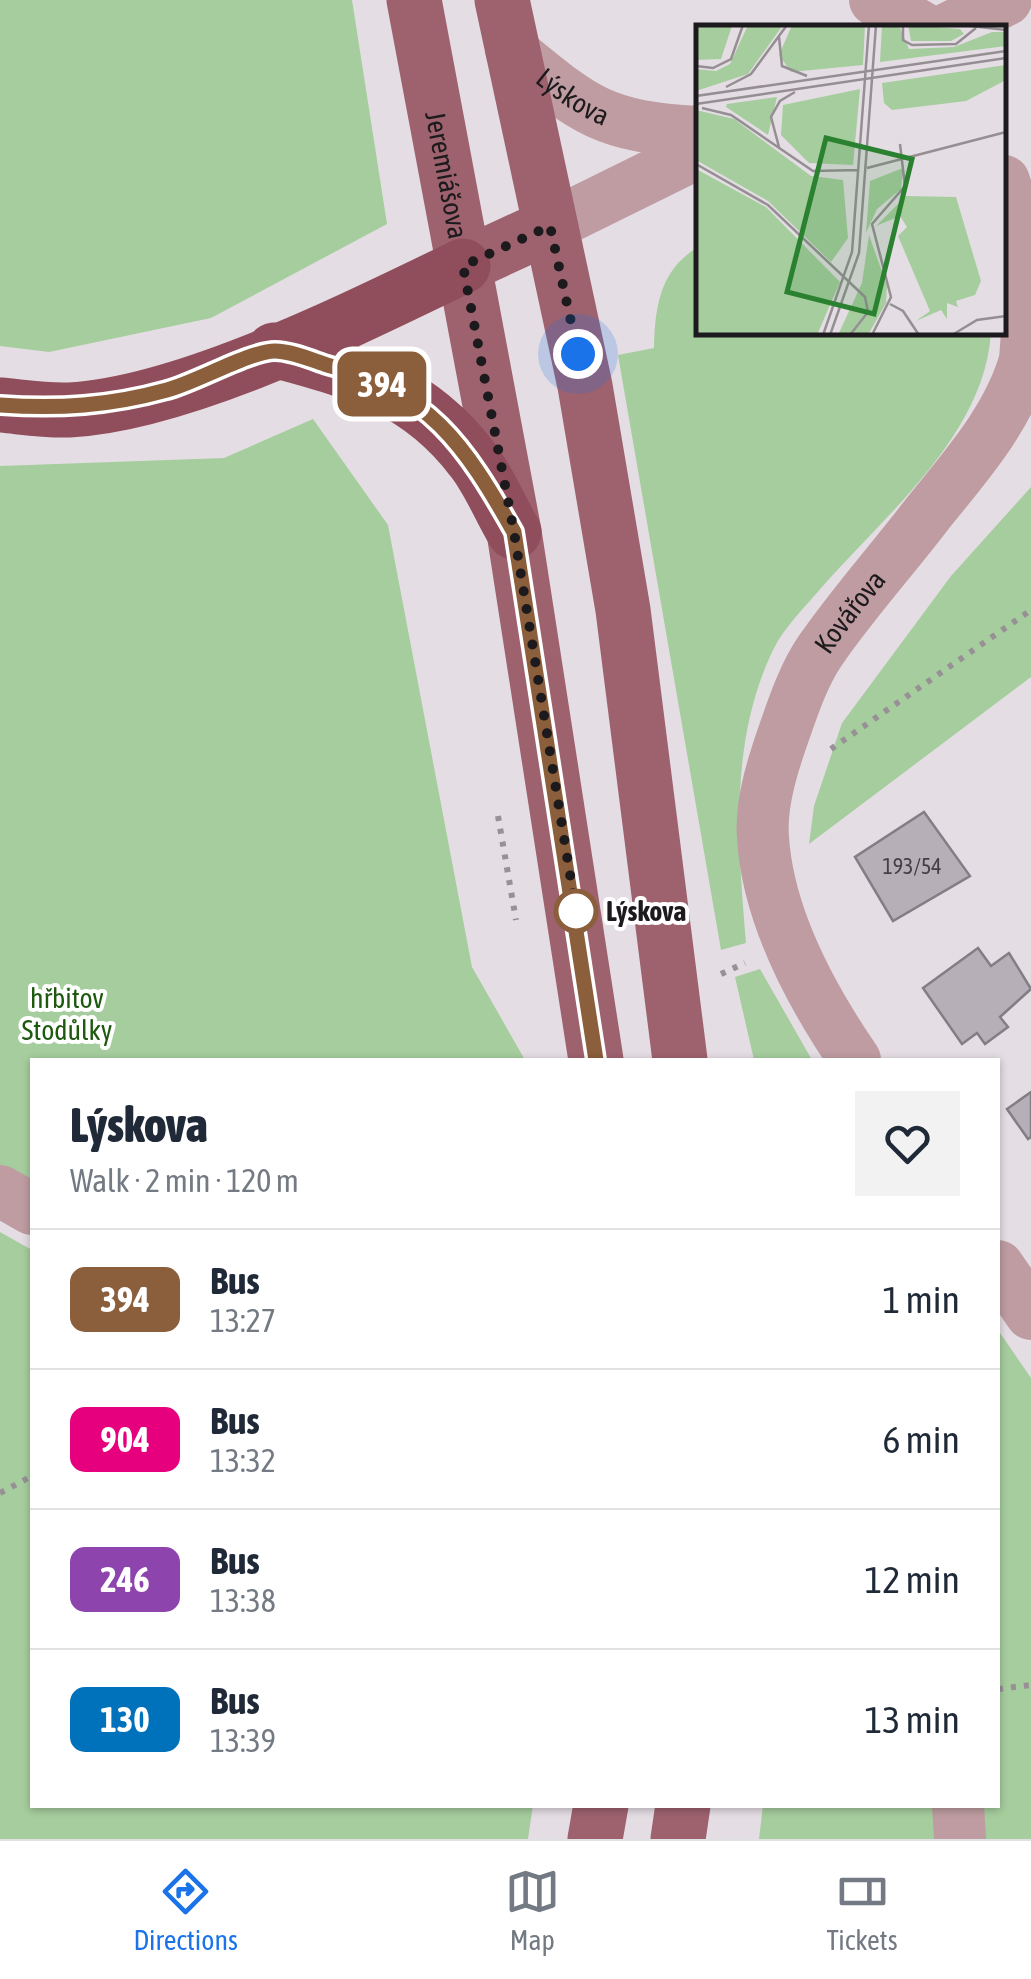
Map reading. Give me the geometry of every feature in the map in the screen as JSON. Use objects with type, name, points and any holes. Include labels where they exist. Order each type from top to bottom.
[{"type":"highway","points":[[0,405],[70,410],[168,390],[274,350],[463,266]]},
{"type":"highway","points":[[274,350],[362,374],[416,403],[472,459],[514,532]]},
{"type":"main road","name":"Jeremiášova","points":[[414,0],[514,532],[596,1058]]},
{"type":"main road","points":[[507,25],[585,386],[623,610],[680,1058]]},
{"type":"main road","points":[[463,266],[550,226]]},
{"type":"main road","points":[[595,1839],[600,1808]]},
{"type":"main road","points":[[678,1839],[683,1808]]},
{"type":"street","points":[[876,0],[918,25]]},
{"type":"street","points":[[955,25],[1006,0]]},
{"type":"street","name":"Lýskova","points":[[507,25],[582,108],[611,122],[641,129],[696,132]]},
{"type":"street","points":[[550,226],[696,154]]},
{"type":"street","name":"Kovářova","points":[[855,1058],[790,944],[768,870],[762,835],[772,773],[796,700],[818,653],[975,454],[1004,408],[1025,360],[1030,318],[1026,272],[1006,188]]},
{"type":"street","points":[[0,1191],[30,1208]]},
{"type":"street","points":[[1000,1269],[1031,1314]]},
{"type":"street","points":[[958,1808],[960,1839]]},
{"type":"path","points":[[772,773],[840,746],[1031,610]]},
{"type":"path","points":[[498,816],[516,920]]},
{"type":"path","points":[[0,1493],[30,1477]]},
{"type":"path","points":[[1000,1689],[1031,1685]]},
{"type":"green space","points":[[0,0],[352,0],[387,224],[211,318],[49,352],[0,346]]},
{"type":"green space","points":[[696,248],[696,335],[991,335],[984,370],[952,439],[902,501],[795,618],[772,652],[758,687],[743,759],[739,832],[746,943],[721,950],[618,355],[654,348],[662,290],[685,256]]},
{"type":"green space","name":"hřbitov Stodůlky","points":[[313,419],[388,525],[472,967],[524,1058],[30,1058],[30,1194],[0,1179],[0,466],[224,458]]},
{"type":"green space","points":[[1031,487],[1031,677],[809,844],[814,806],[842,723],[951,576]]},
{"type":"green space","points":[[760,969],[811,1058],[754,1058],[735,977]]},
{"type":"green space","points":[[0,1232],[30,1249],[30,1808],[533,1808],[528,1839],[0,1839]]},
{"type":"green space","points":[[1000,1333],[1031,1378],[1031,1839],[759,1839],[763,1808],[1000,1808]]},
{"type":"building","points":[[924,812],[970,876],[893,921],[855,857]]},
{"type":"building","points":[[978,948],[991,966],[1009,953],[1031,989],[1000,1017],[1008,1027],[985,1044],[977,1033],[962,1044],[923,988]]},
{"type":"building","points":[[1031,1092],[1031,1137],[1028,1139],[1007,1109]]},
{"type":"bus line","name":"394","points":[[0,405],[70,410],[168,390],[274,350],[362,374],[394,390],[416,403],[472,459],[514,532],[576,908],[596,1058]]},
{"type":"place","name":"Lýskova","points":[[576,911]]},
{"type":"route","points":[[576,911],[514,532],[463,266],[550,226],[578,354]]}]
